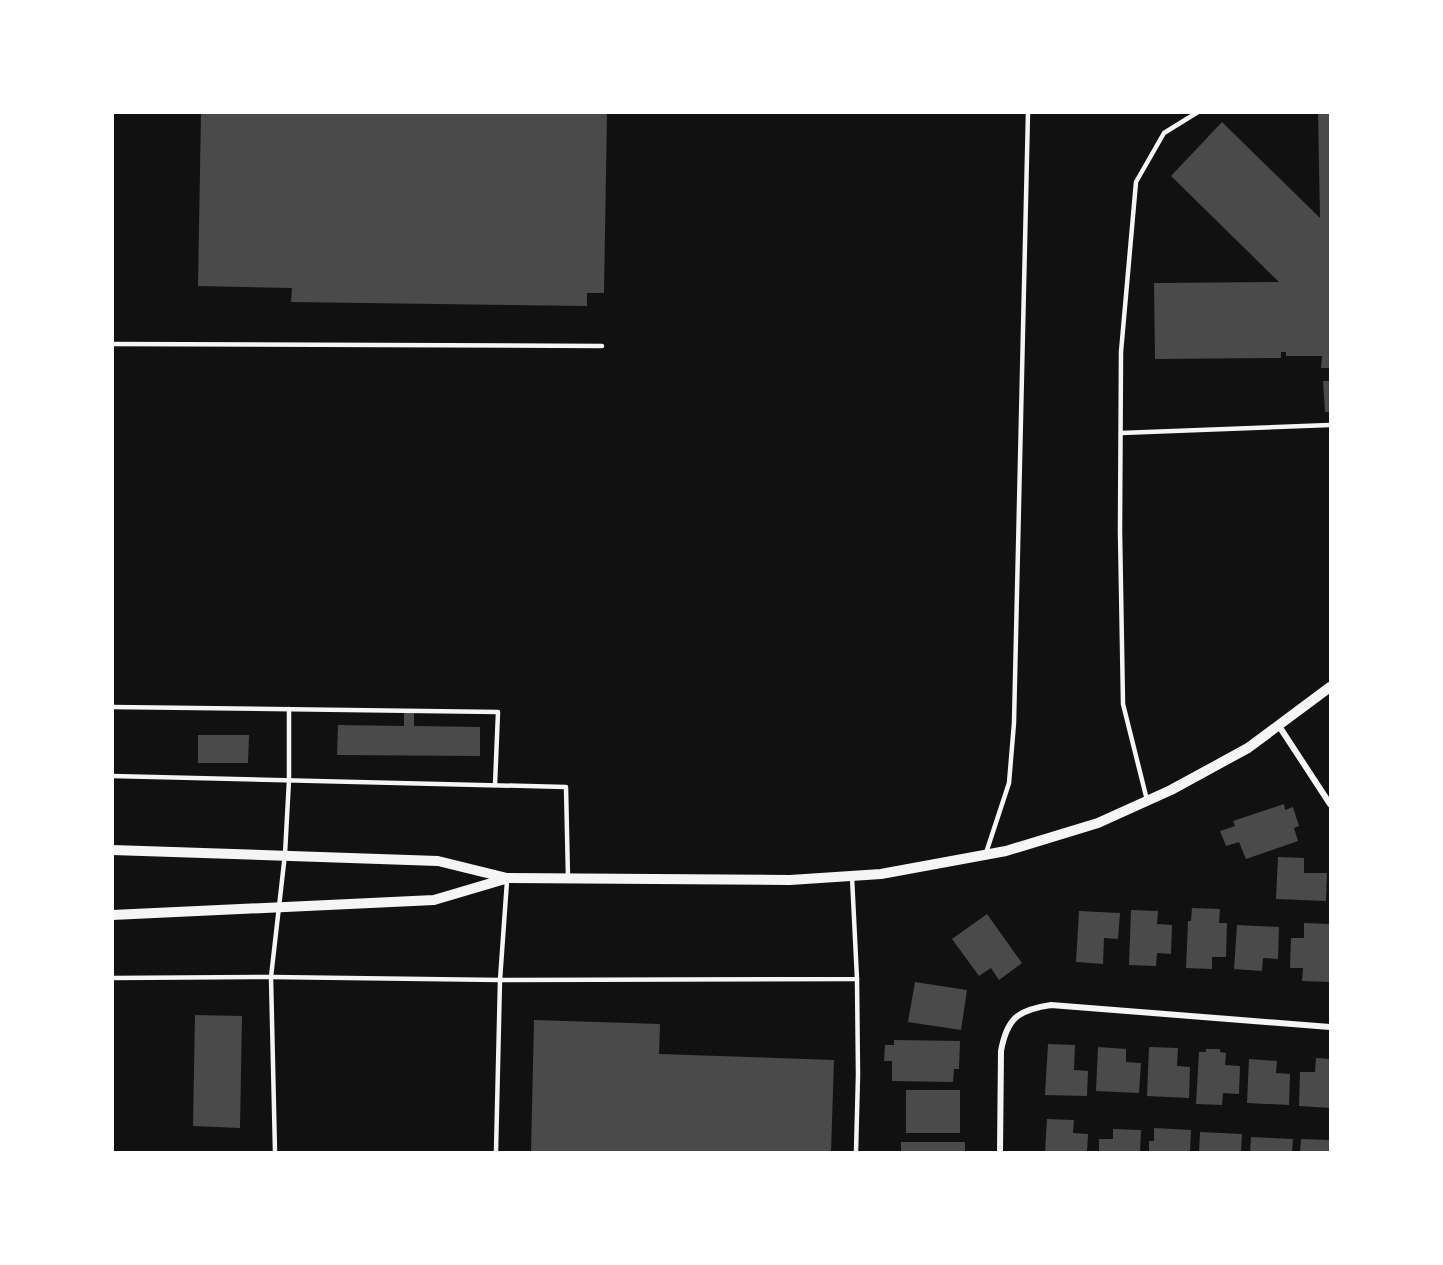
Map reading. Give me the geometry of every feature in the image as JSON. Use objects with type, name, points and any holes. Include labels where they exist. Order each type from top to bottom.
[{"type":"street","points":[[112,850],[285,854],[438,861],[507,878],[790,880],[881,874],[1006,851],[1098,823],[1171,790],[1248,748],[1330,687]]},
{"type":"street","points":[[1279,726],[1330,804]]},
{"type":"street","points":[[112,915],[434,900],[507,878]]},
{"type":"street","points":[[1000,1152],[1001,1051],[1004,1037],[1009,1023],[1032,1008],[1051,1005],[1330,1027]]},
{"type":"lane","points":[[986,854],[1009,783],[1014,723],[1028,112]]},
{"type":"lane","points":[[1147,801],[1123,704],[1119,531],[1121,352],[1136,182],[1164,133],[1198,112]]},
{"type":"lane","points":[[112,344],[602,345]]},
{"type":"lane","points":[[1121,433],[1330,426]]},
{"type":"lane","points":[[112,707],[498,712],[495,785]]},
{"type":"lane","points":[[275,1152],[272,977],[285,854],[289,780],[289,709]]},
{"type":"lane","points":[[112,776],[566,787],[568,878]]},
{"type":"lane","points":[[852,876],[857,979],[856,1152]]},
{"type":"lane","points":[[496,1152],[500,980],[507,878]]},
{"type":"lane","points":[[112,978],[857,979]]},
{"type":"building","points":[[201,112],[607,112],[604,293],[587,293],[587,306],[291,302],[292,288],[198,286]]},
{"type":"building","points":[[1318,112],[1330,112],[1330,368],[1321,368],[1322,356],[1286,356],[1286,352],[1281,352],[1281,358],[1155,359],[1154,283],[1279,282],[1171,176],[1222,122],[1320,218]]},
{"type":"building","points":[[1323,381],[1330,381],[1330,412],[1325,412]]},
{"type":"building","points":[[404,711],[414,711],[414,726],[480,727],[480,756],[337,755],[338,725],[404,726]]},
{"type":"building","points":[[198,735],[249,735],[248,763],[198,763]]},
{"type":"building","points":[[1284,804],[1285,810],[1293,807],[1299,826],[1294,828],[1298,841],[1246,859],[1239,842],[1226,846],[1220,831],[1235,826],[1233,821]]},
{"type":"building","points":[[1278,857],[1304,858],[1304,873],[1327,873],[1326,901],[1276,899]]},
{"type":"building","points":[[1192,908],[1220,909],[1219,923],[1227,923],[1226,957],[1212,957],[1212,969],[1186,968],[1188,921],[1191,921]]},
{"type":"building","points":[[1131,910],[1158,911],[1157,924],[1172,925],[1171,954],[1157,953],[1156,966],[1129,965]]},
{"type":"building","points":[[1079,911],[1120,913],[1118,939],[1104,938],[1103,964],[1076,962]]},
{"type":"building","points":[[987,914],[1022,963],[999,980],[991,968],[979,976],[952,939]]},
{"type":"building","points":[[1304,923],[1330,924],[1330,982],[1302,981],[1303,968],[1290,968],[1291,938],[1304,938]]},
{"type":"building","points":[[1237,925],[1279,927],[1278,959],[1263,958],[1262,971],[1234,969]]},
{"type":"building","points":[[915,982],[967,990],[961,1030],[908,1022]]},
{"type":"building","points":[[195,1015],[242,1016],[240,1128],[193,1126]]},
{"type":"building","points":[[534,1020],[660,1024],[659,1054],[834,1060],[831,1152],[531,1152]]},
{"type":"building","points":[[894,1040],[960,1041],[959,1069],[954,1069],[953,1082],[892,1081],[892,1061],[884,1061],[885,1045],[894,1045]]},
{"type":"building","points":[[1048,1044],[1075,1045],[1074,1070],[1088,1071],[1087,1096],[1045,1095]]},
{"type":"building","points":[[1098,1047],[1126,1049],[1126,1062],[1141,1063],[1139,1093],[1096,1091]]},
{"type":"building","points":[[1149,1047],[1178,1048],[1177,1066],[1190,1067],[1189,1098],[1147,1096]]},
{"type":"building","points":[[1206,1049],[1220,1049],[1220,1052],[1226,1053],[1225,1065],[1240,1066],[1239,1094],[1223,1093],[1222,1105],[1196,1104],[1199,1052],[1206,1052]]},
{"type":"building","points":[[1316,1058],[1330,1059],[1330,1108],[1299,1106],[1300,1072],[1315,1072]]},
{"type":"building","points":[[1249,1059],[1277,1061],[1276,1073],[1290,1074],[1289,1105],[1247,1103]]},
{"type":"building","points":[[906,1090],[960,1090],[960,1133],[906,1133]]},
{"type":"building","points":[[1047,1119],[1074,1120],[1073,1133],[1088,1134],[1087,1152],[1045,1152]]},
{"type":"building","points":[[1154,1128],[1191,1130],[1190,1152],[1149,1152],[1149,1141],[1154,1141]]},
{"type":"building","points":[[1113,1129],[1141,1130],[1140,1152],[1099,1152],[1099,1139],[1113,1139]]},
{"type":"building","points":[[1200,1132],[1242,1134],[1241,1152],[1199,1152]]},
{"type":"building","points":[[1251,1137],[1293,1139],[1292,1152],[1250,1152]]},
{"type":"building","points":[[1301,1139],[1330,1140],[1330,1152],[1300,1152]]},
{"type":"building","points":[[901,1142],[965,1142],[965,1152],[901,1152]]}]
